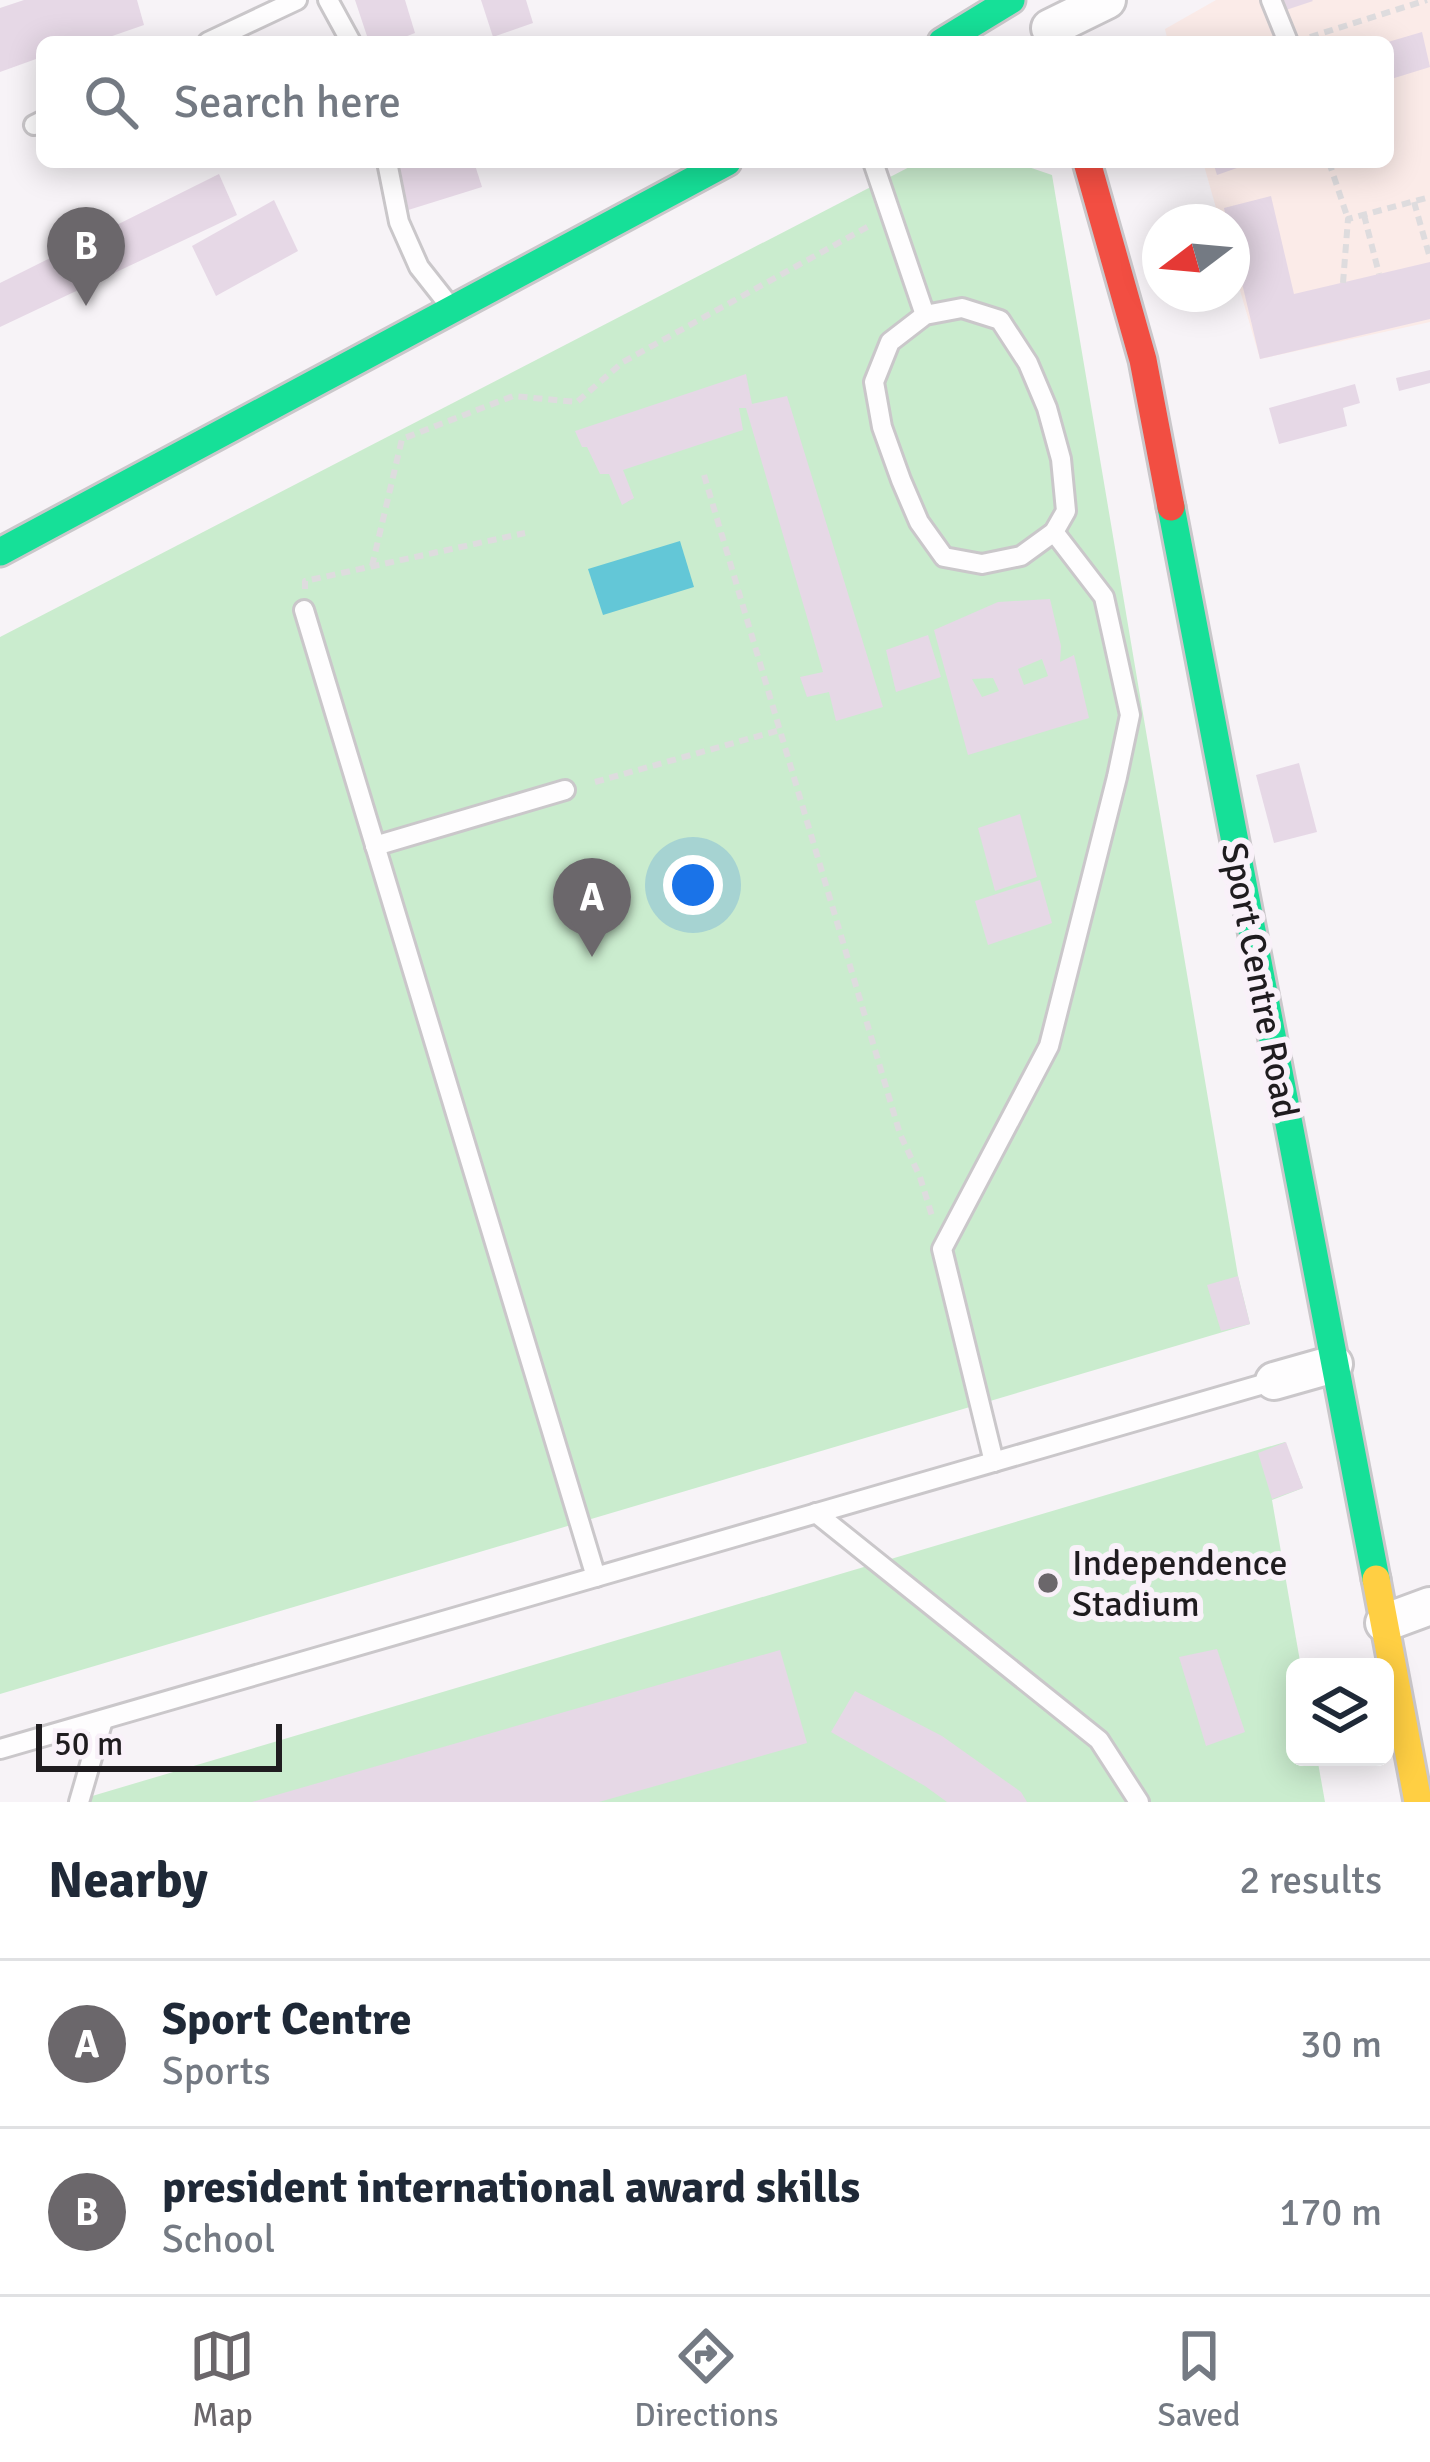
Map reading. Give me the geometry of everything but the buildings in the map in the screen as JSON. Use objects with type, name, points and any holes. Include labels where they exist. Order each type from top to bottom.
[{"type":"street","points":[[952,36],[1011,0]]},
{"type":"street","points":[[1048,23],[1107,0]]},
{"type":"street","points":[[0,552],[716,168]]},
{"type":"street","name":"Sport Centre Road","points":[[1090,168],[1143,360],[1418,1802]]},
{"type":"street","points":[[1274,1381],[1334,1364]]},
{"type":"street","points":[[1384,1623],[1430,1606]]},
{"type":"lane","points":[[221,36],[297,0]]},
{"type":"lane","points":[[328,0],[348,36]]},
{"type":"lane","points":[[1271,0],[1289,36]]},
{"type":"lane","points":[[388,168],[399,222],[419,267],[452,309]]},
{"type":"lane","points":[[875,168],[925,315]]},
{"type":"lane","points":[[962,308],[1000,320],[1028,363],[1047,408],[1066,511],[1054,532],[1022,556],[982,564],[944,556],[919,522],[882,427],[874,382],[890,342],[925,315],[962,308]]},
{"type":"lane","points":[[994,1462],[942,1249],[1048,1046],[1130,715],[1104,597],[1054,532]]},
{"type":"lane","points":[[304,610],[596,1577]]},
{"type":"lane","points":[[375,846],[565,790]]},
{"type":"lane","points":[[0,1750],[1274,1381]]},
{"type":"lane","points":[[816,1514],[1099,1740],[1139,1802]]},
{"type":"lane","points":[[79,1802],[104,1720]]},
{"type":"path","points":[[1311,36],[1427,0]]},
{"type":"path","points":[[1331,168],[1348,219],[1343,283]]},
{"type":"path","points":[[1348,219],[1430,197]]},
{"type":"path","points":[[1414,202],[1430,258]]},
{"type":"path","points":[[372,566],[402,440],[513,395],[577,402],[622,362],[890,214]]},
{"type":"path","points":[[1364,215],[1379,274]]},
{"type":"path","points":[[704,475],[900,1134],[920,1177],[942,1249]]},
{"type":"path","points":[[304,610],[305,581],[525,533]]},
{"type":"path","points":[[595,782],[780,730]]},
{"type":"shaded area","points":[[1216,0],[1430,0],[1430,322],[1260,359],[1246,312],[1250,312],[1250,204],[1215,204],[1205,168],[1394,168],[1394,36],[1167,36],[1165,29]]},
{"type":"green space","points":[[907,168],[1032,168],[1052,175],[1238,1276],[1250,1324],[0,1694],[0,637]]},
{"type":"green space","name":"Independence Stadium","points":[[1285,1442],[1303,1488],[1272,1500],[1299,1658],[1286,1658],[1286,1766],[1319,1766],[1325,1802],[72,1802]]},
{"type":"water","points":[[680,541],[694,587],[603,615],[588,569]]},
{"type":"traffic: fast","points":[[952,36],[1011,0]]},
{"type":"traffic: fast","points":[[0,552],[716,168]]},
{"type":"traffic: fast","points":[[1171,507],[1376,1579]]},
{"type":"traffic: slow","points":[[1376,1579],[1418,1802]]},
{"type":"traffic: jam","points":[[1089,168],[1143,360],[1171,507]]},
{"type":"place","name":"president international award skills","points":[[86,306]]},
{"type":"place","name":"Sport Centre","points":[[592,957]]},
{"type":"place","name":"Independence Stadium","points":[[1048,1583]]}]
